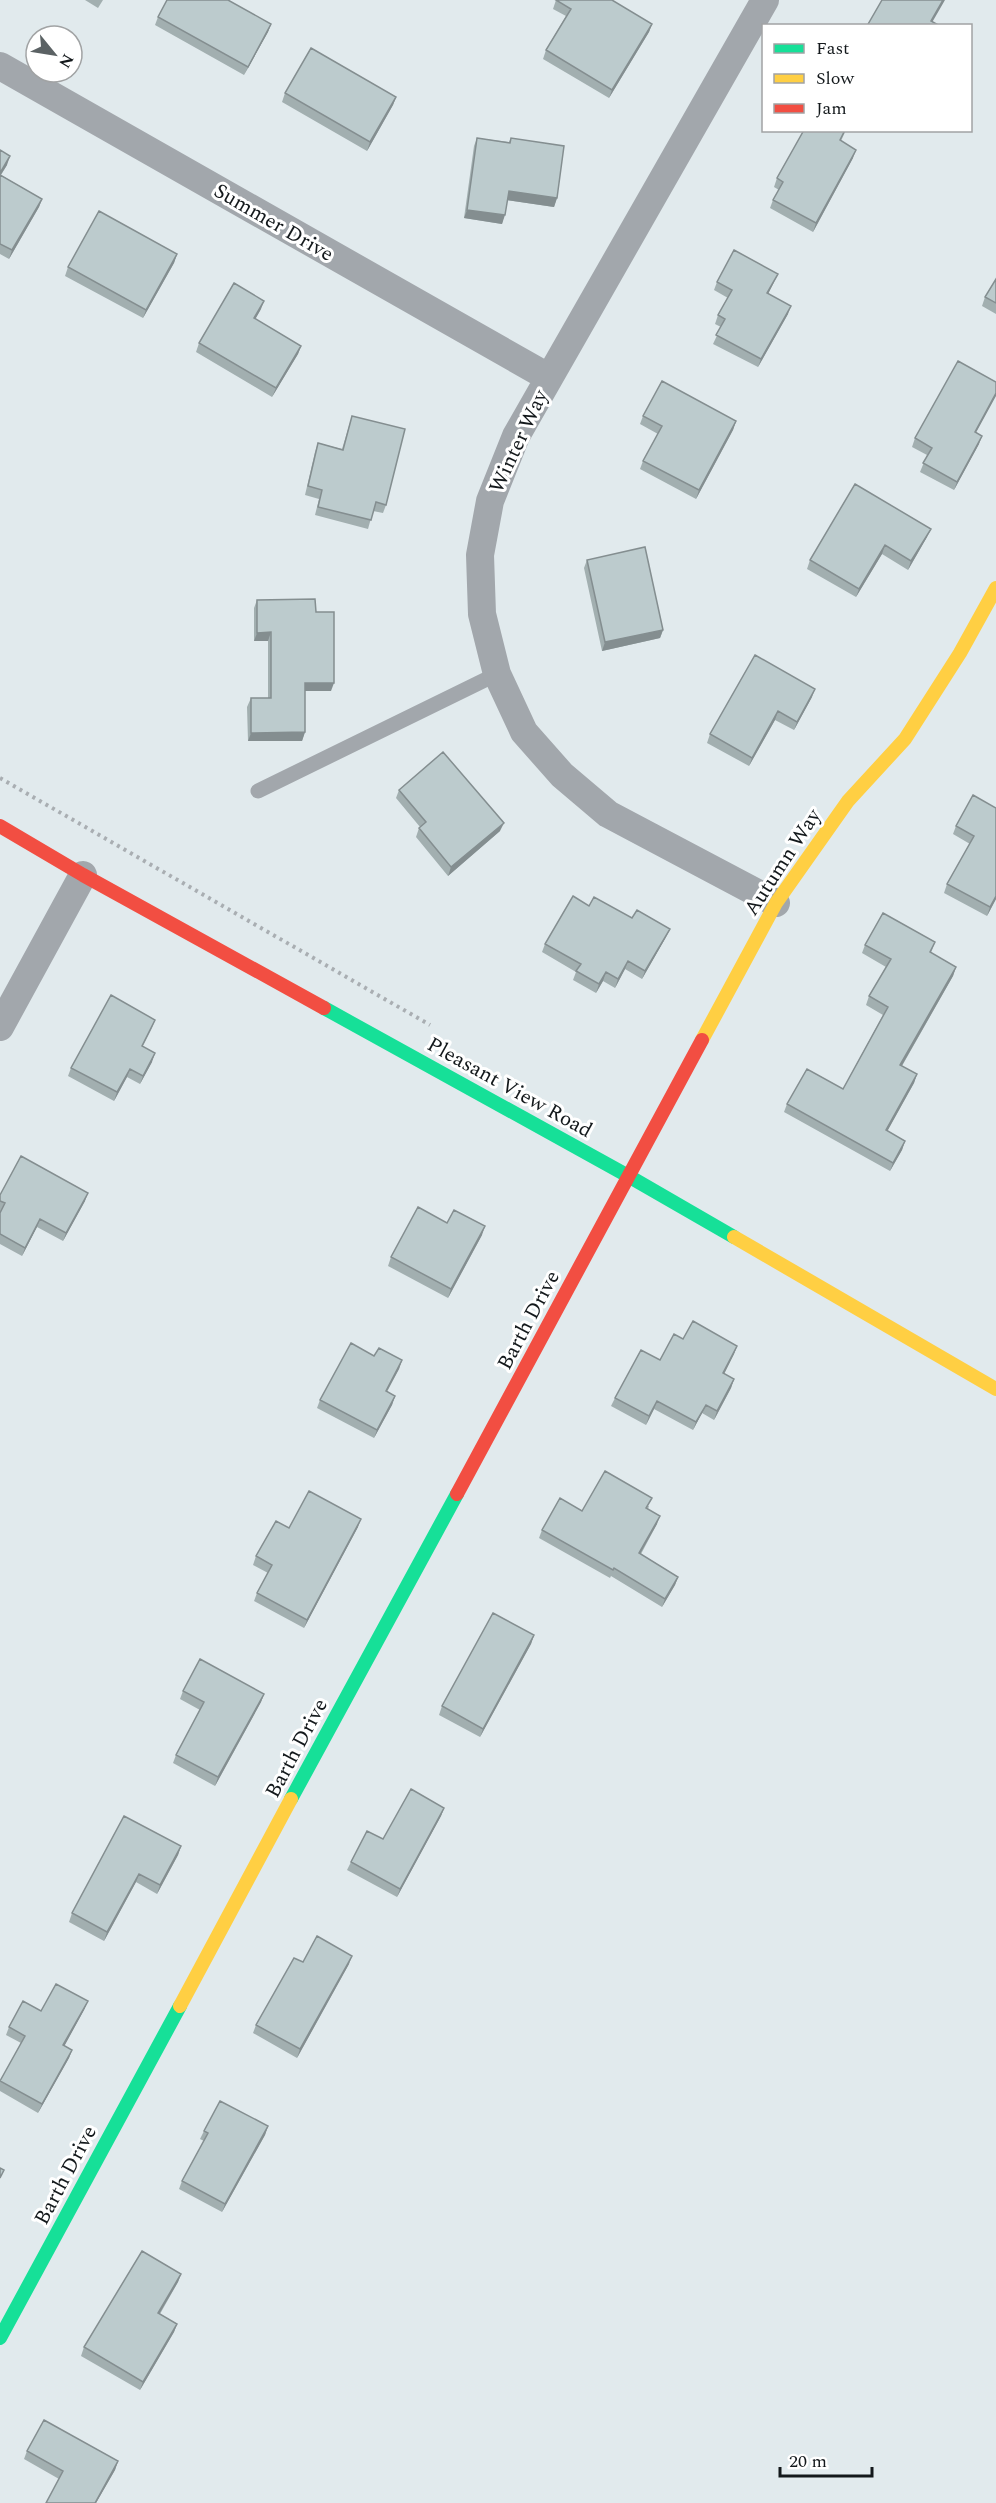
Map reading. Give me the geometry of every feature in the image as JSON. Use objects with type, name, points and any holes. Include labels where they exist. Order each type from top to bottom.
[{"type":"street","name":"Winter Way","points":[[765,0],[516,436],[490,501],[480,555],[482,614],[497,674],[524,732],[562,775],[608,814],[777,903]]},
{"type":"street","name":"Summer Drive","points":[[0,66],[548,377]]},
{"type":"street","name":"Autumn Way","points":[[630,1177],[777,903],[848,801],[905,739],[960,653],[996,588]]},
{"type":"street","name":"Pleasant View Road","points":[[0,826],[83,875],[630,1177],[996,1389]]},
{"type":"street","points":[[0,1027],[83,875]]},
{"type":"street","name":"Barth Drive","points":[[0,2338],[630,1177]]},
{"type":"lane","points":[[258,791],[497,674]]},
{"type":"path","points":[[0,778],[430,1025]]},
{"type":"building","points":[[167,0],[228,0],[271,24],[248,67],[158,17]]},
{"type":"building","points":[[556,0],[612,0],[652,24],[612,90],[546,50],[571,9]]},
{"type":"building","points":[[882,0],[943,0],[931,21],[936,24],[868,24]]},
{"type":"building","points":[[311,48],[396,97],[370,142],[285,93]]},
{"type":"building","points":[[803,132],[844,132],[840,140],[856,150],[816,223],[773,200],[783,182],[777,178]]},
{"type":"building","points":[[477,138],[510,143],[511,138],[564,146],[557,198],[509,191],[505,215],[467,210]]},
{"type":"building","points":[[0,150],[10,156],[0,173]]},
{"type":"building","points":[[0,175],[42,199],[12,250],[0,244]]},
{"type":"building","points":[[99,211],[177,254],[146,310],[68,267]]},
{"type":"building","points":[[734,250],[778,274],[767,293],[791,306],[761,359],[716,335],[725,319],[718,315],[732,290],[717,282]]},
{"type":"building","points":[[996,279],[996,303],[985,297]]},
{"type":"building","points":[[234,283],[264,301],[254,318],[301,346],[276,388],[199,343]]},
{"type":"building","points":[[958,361],[996,382],[996,393],[975,432],[982,436],[957,482],[923,463],[932,448],[915,438]]},
{"type":"building","points":[[662,381],[736,421],[699,490],[643,461],[662,426],[643,416]]},
{"type":"building","points":[[352,416],[405,429],[386,505],[376,502],[371,520],[318,507],[322,490],[308,486],[318,443],[343,450]]},
{"type":"building","points":[[855,484],[931,529],[911,561],[885,545],[859,589],[810,560]]},
{"type":"building","points":[[645,547],[663,630],[605,642],[587,560]]},
{"type":"building","points":[[315,599],[316,612],[334,612],[334,683],[305,683],[305,732],[251,733],[251,698],[271,698],[271,632],[257,633],[257,600]]},
{"type":"building","points":[[755,655],[815,689],[797,722],[778,711],[752,758],[710,734]]},
{"type":"building","points":[[443,752],[504,823],[451,867],[419,828],[426,822],[399,790]]},
{"type":"building","points":[[973,795],[996,808],[996,896],[990,907],[947,884],[974,836],[956,826]]},
{"type":"building","points":[[573,896],[589,906],[594,897],[632,918],[637,910],[670,929],[645,971],[628,961],[618,979],[606,972],[599,984],[576,971],[581,964],[545,944]]},
{"type":"building","points":[[883,913],[935,942],[930,952],[956,967],[900,1065],[917,1074],[886,1130],[905,1141],[893,1163],[787,1104],[807,1069],[843,1089],[888,1007],[869,996],[891,959],[865,945]]},
{"type":"building","points":[[111,995],[155,1020],[142,1046],[155,1053],[143,1076],[130,1069],[117,1092],[71,1068]]},
{"type":"building","points":[[21,1156],[88,1193],[66,1233],[40,1219],[25,1248],[0,1234],[0,1213],[5,1203],[0,1201],[0,1195]]},
{"type":"building","points":[[418,1207],[447,1223],[454,1210],[485,1226],[451,1289],[391,1257]]},
{"type":"building","points":[[693,1321],[737,1346],[723,1373],[734,1379],[717,1411],[706,1405],[696,1422],[657,1401],[649,1416],[615,1398],[641,1350],[660,1360],[674,1334],[683,1339]]},
{"type":"building","points":[[351,1343],[374,1356],[379,1348],[402,1360],[386,1391],[395,1396],[377,1430],[320,1400]]},
{"type":"building","points":[[605,1471],[652,1498],[646,1508],[660,1516],[639,1553],[678,1577],[665,1599],[614,1568],[613,1570],[542,1530],[560,1498],[582,1511]]},
{"type":"building","points":[[309,1491],[361,1519],[307,1620],[257,1593],[272,1565],[256,1556],[276,1521],[289,1528]]},
{"type":"building","points":[[493,1613],[534,1635],[483,1729],[442,1706]]},
{"type":"building","points":[[200,1659],[264,1694],[218,1777],[176,1755],[204,1702],[183,1691]]},
{"type":"building","points":[[411,1789],[444,1808],[400,1889],[351,1862],[367,1831],[383,1839]]},
{"type":"building","points":[[124,1816],[181,1846],[160,1885],[139,1874],[107,1932],[72,1913]]},
{"type":"building","points":[[317,1936],[352,1956],[300,2049],[256,2025],[294,1958],[303,1962]]},
{"type":"building","points":[[56,1984],[88,2001],[63,2045],[72,2050],[42,2104],[0,2081],[25,2036],[9,2027],[23,2001],[41,2011]]},
{"type":"building","points":[[220,2101],[268,2126],[225,2204],[182,2181],[208,2133],[204,2131]]},
{"type":"building","points":[[142,2251],[181,2274],[158,2313],[177,2324],[143,2382],[84,2347]]},
{"type":"building","points":[[44,2420],[118,2461],[95,2503],[46,2503],[63,2471],[27,2451]]},
{"type":"traffic: fast","points":[[324,1008],[734,1237]]},
{"type":"traffic: fast","points":[[291,1799],[457,1494]]},
{"type":"traffic: fast","points":[[0,2338],[180,2006]]},
{"type":"traffic: slow","points":[[702,1040],[776,903],[848,801],[905,739],[960,653],[996,588]]},
{"type":"traffic: slow","points":[[734,1237],[996,1389]]},
{"type":"traffic: slow","points":[[180,2006],[291,1799]]},
{"type":"traffic: jam","points":[[0,826],[83,875],[324,1008]]},
{"type":"traffic: jam","points":[[457,1494],[702,1040]]}]
